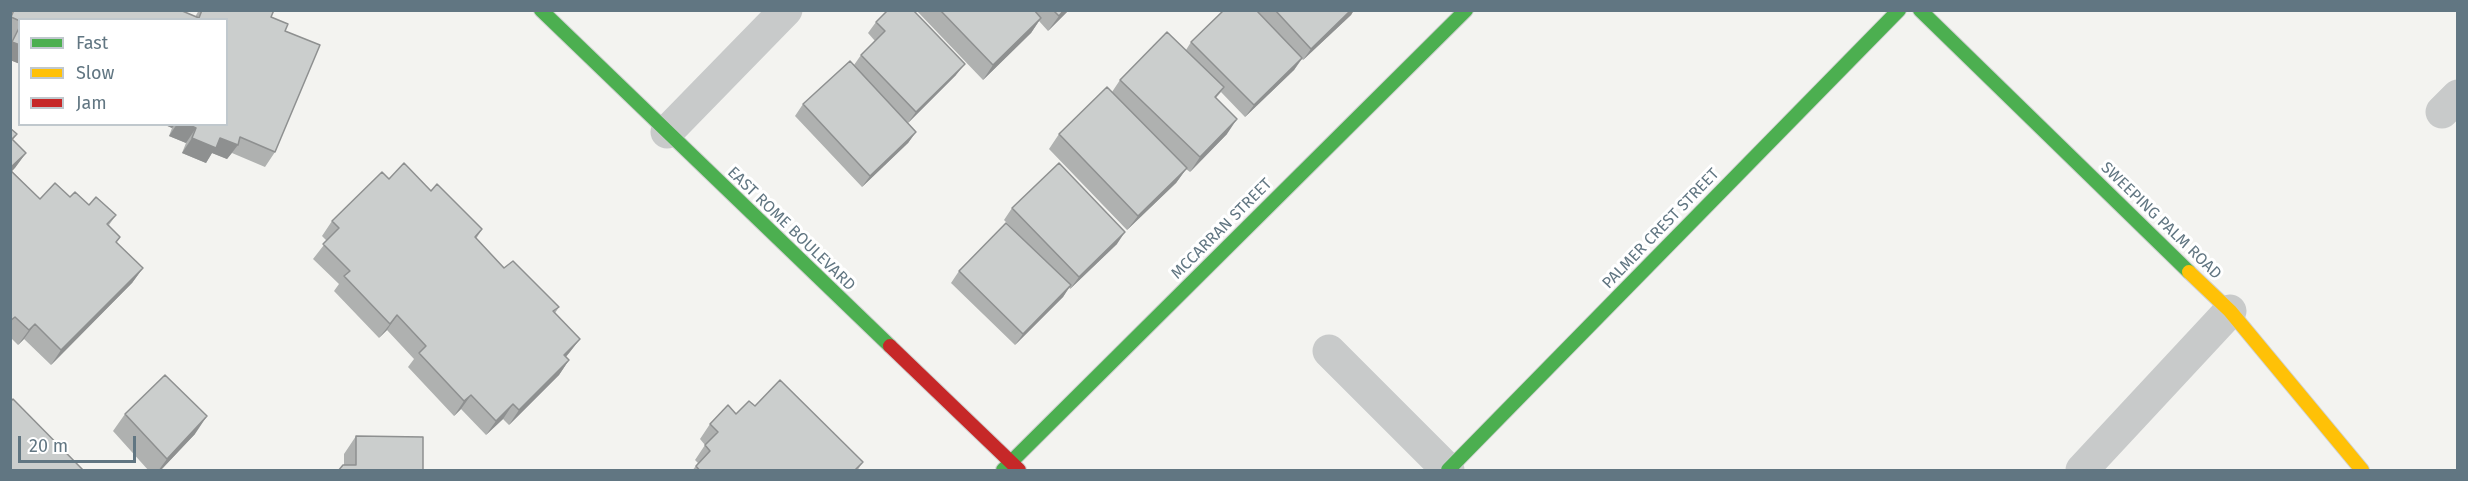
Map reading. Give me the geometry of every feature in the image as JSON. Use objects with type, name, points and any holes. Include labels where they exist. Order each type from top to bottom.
[{"type":"street","name":"EAST ROME BOULEVARD","points":[[541,10],[1011,468]]},
{"type":"street","points":[[668,132],[786,10]]},
{"type":"street","name":"MCCARRAN STREET","points":[[1011,468],[1466,10]]},
{"type":"street","name":"PALMER CREST STREET","points":[[1448,470],[1899,10]]},
{"type":"street","name":"SWEEPING PALM ROAD","points":[[1920,10],[2230,311],[2362,471]]},
{"type":"street","points":[[2082,471],[2230,311]]},
{"type":"street","points":[[1329,351],[1448,470]]},
{"type":"building","points":[[14,10],[180,10],[199,18],[18,18],[18,20],[11,17]]},
{"type":"building","points":[[202,10],[274,10],[271,17],[288,24],[285,31],[320,45],[275,152],[240,137],[238,145],[220,138],[216,148],[192,138],[196,128],[192,126],[228,126],[228,18],[199,18]]},
{"type":"building","points":[[888,10],[913,10],[965,64],[916,112],[861,55],[885,31],[876,22]]},
{"type":"building","points":[[940,10],[1034,10],[1041,18],[993,65]]},
{"type":"building","points":[[1053,10],[1064,10],[1059,16]]},
{"type":"building","points":[[1224,10],[1256,10],[1302,58],[1254,105],[1191,42]]},
{"type":"building","points":[[1275,10],[1351,10],[1311,49]]},
{"type":"building","points":[[18,30],[18,44],[12,42]]},
{"type":"building","points":[[1167,32],[1224,87],[1215,97],[1237,119],[1200,157],[1120,80]]},
{"type":"building","points":[[850,61],[916,132],[870,176],[803,104]]},
{"type":"building","points":[[1107,87],[1187,168],[1138,216],[1059,134]]},
{"type":"building","points":[[10,128],[17,134],[12,139],[26,153],[10,168]]},
{"type":"building","points":[[404,163],[431,191],[437,184],[482,229],[475,237],[504,268],[513,261],[559,307],[553,311],[580,339],[564,355],[569,360],[519,410],[513,404],[496,421],[471,395],[464,401],[419,353],[426,346],[397,315],[390,324],[344,276],[350,271],[323,244],[339,228],[332,221],[382,172],[389,179]]},
{"type":"building","points":[[1059,163],[1125,232],[1079,277],[1012,208]]},
{"type":"building","points":[[10,170],[40,199],[55,183],[70,197],[75,192],[89,205],[96,197],[116,215],[107,224],[120,237],[116,242],[143,268],[61,350],[35,324],[29,330],[15,317],[10,321]]},
{"type":"building","points":[[1006,223],[1071,285],[1023,334],[959,271]]},
{"type":"building","points":[[165,375],[207,416],[167,459],[125,414]]},
{"type":"building","points":[[780,380],[863,462],[854,471],[700,471],[696,466],[710,451],[705,445],[718,432],[710,424],[728,405],[736,414],[749,401],[755,406]]},
{"type":"building","points":[[13,399],[84,471],[10,471],[10,402]]},
{"type":"building","points":[[356,436],[423,437],[423,471],[338,471],[343,465],[356,465]]},
{"type":"traffic: fast","points":[[541,10],[890,346]]},
{"type":"traffic: fast","points":[[1003,470],[1466,10]]},
{"type":"traffic: fast","points":[[1448,470],[1899,10]]},
{"type":"traffic: fast","points":[[1920,10],[2189,272]]},
{"type":"traffic: slow","points":[[2189,272],[2230,311],[2362,470]]},
{"type":"traffic: jam","points":[[890,346],[1019,470]]}]
